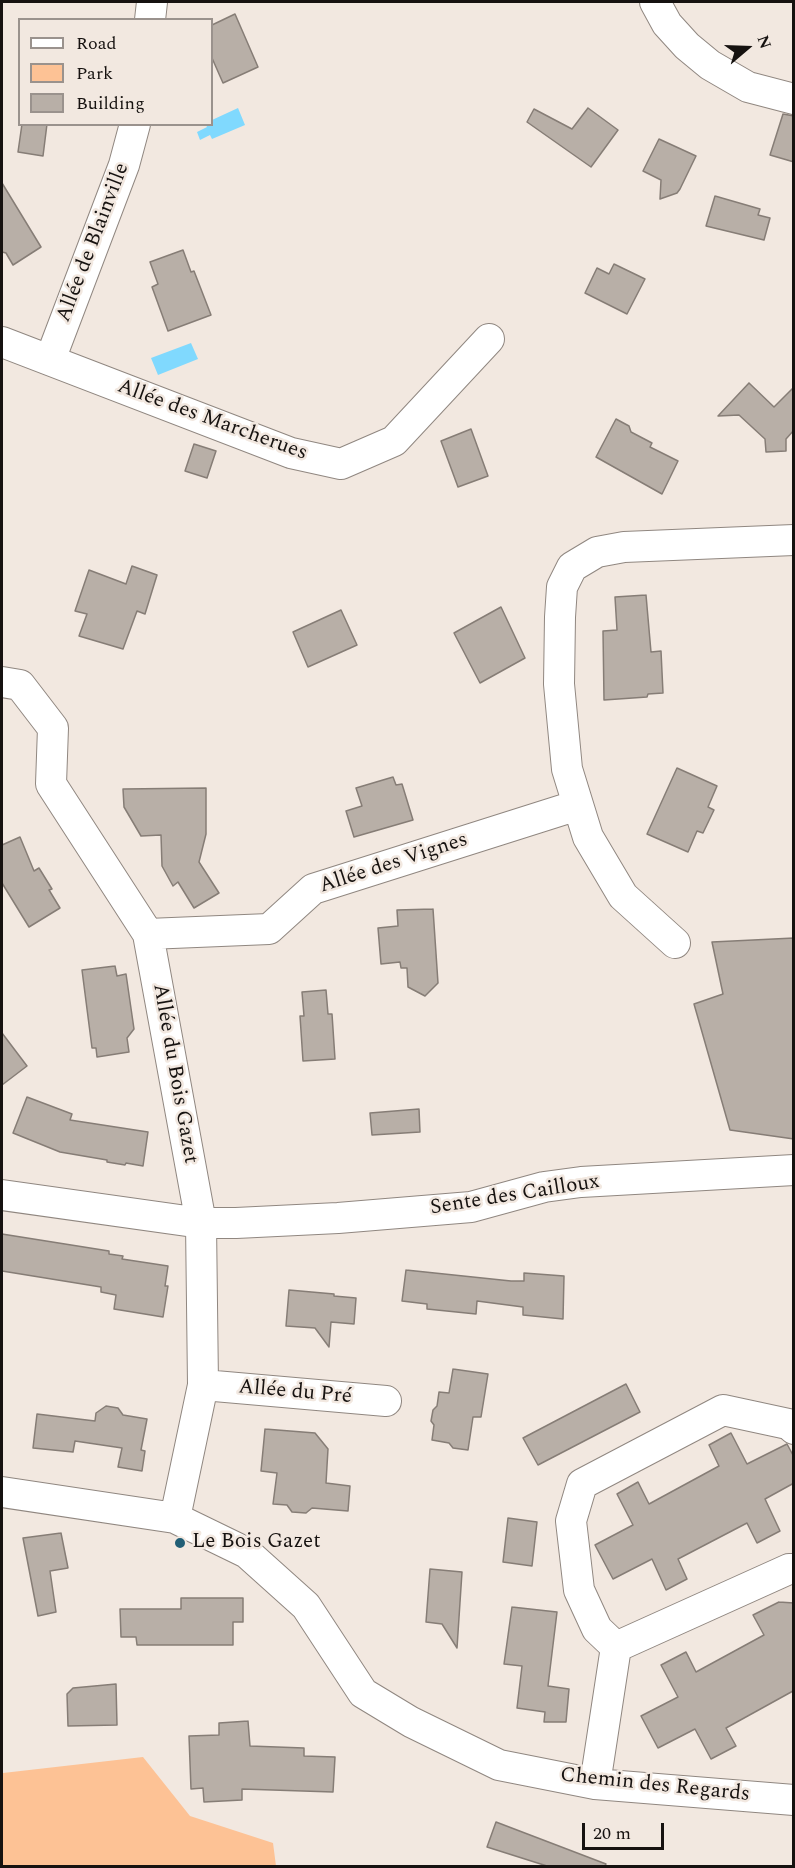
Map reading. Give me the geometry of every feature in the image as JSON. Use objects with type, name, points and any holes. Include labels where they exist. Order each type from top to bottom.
[{"type":"street","points":[[150,18],[152,2]]},
{"type":"street","points":[[655,2],[667,24],[687,46],[710,65],[748,87],[794,99]]},
{"type":"street","name":"Allée de Blainville","points":[[50,360],[124,165],[134,126]]},
{"type":"street","name":"Allée des Marcherues","points":[[2,342],[291,453],[341,464],[394,441],[489,339]]},
{"type":"street","points":[[675,943],[622,896],[588,837],[567,769],[559,684],[562,587],[572,567],[597,552],[624,547],[794,540]]},
{"type":"street","name":"Allée du Bois Gazet","points":[[2,682],[20,685],[53,728],[51,784],[148,934],[201,1223],[203,1385],[175,1518]]},
{"type":"street","name":"Allée des Vignes","points":[[148,934],[270,929],[313,889],[578,805]]},
{"type":"street","name":"Sente des Cailloux","points":[[2,1194],[201,1223],[338,1218],[471,1207],[544,1187],[581,1182],[794,1170]]},
{"type":"street","name":"Allée du Pré","points":[[203,1385],[386,1401]]},
{"type":"street","points":[[615,1647],[597,1629],[579,1590],[571,1521],[582,1484],[723,1410],[788,1424],[794,1429]]},
{"type":"street","name":"Chemin des Regards","points":[[2,1492],[175,1518],[247,1553],[306,1606],[363,1693],[411,1722],[499,1765],[595,1784],[794,1800]]},
{"type":"street","points":[[615,1647],[789,1569],[794,1569]]},
{"type":"street","points":[[595,1784],[615,1647]]},
{"type":"green space","points":[[143,1757],[190,1816],[273,1843],[276,1866],[2,1866],[2,1768],[3,1773]]},
{"type":"water","points":[[238,108],[245,125],[212,139],[210,135],[200,140],[197,132],[206,126],[213,126],[213,120]]},
{"type":"water","points":[[191,343],[198,359],[158,375],[151,358]]},
{"type":"building","points":[[235,14],[258,67],[223,83],[213,60],[213,25]]},
{"type":"building","points":[[588,108],[618,130],[591,167],[527,122],[534,109],[572,129]]},
{"type":"building","points":[[783,114],[794,116],[794,162],[770,155]]},
{"type":"building","points":[[22,126],[47,126],[43,156],[18,152]]},
{"type":"building","points":[[659,139],[696,156],[677,193],[660,199],[661,180],[643,171]]},
{"type":"building","points":[[2,183],[41,247],[13,265],[6,253],[2,252]]},
{"type":"building","points":[[715,196],[760,209],[758,215],[770,218],[764,240],[706,226]]},
{"type":"building","points":[[183,250],[211,315],[168,331],[152,287],[158,284],[150,262]]},
{"type":"building","points":[[614,264],[645,279],[627,314],[585,293],[597,268],[609,274]]},
{"type":"building","points":[[749,383],[774,407],[794,387],[794,430],[786,439],[786,451],[766,452],[765,439],[739,415],[718,416]]},
{"type":"building","points":[[616,419],[629,426],[631,432],[652,443],[650,447],[678,461],[662,494],[596,457]]},
{"type":"building","points":[[471,429],[488,476],[458,487],[441,441]]},
{"type":"building","points":[[194,444],[216,451],[207,478],[185,471]]},
{"type":"building","points":[[132,566],[157,575],[145,614],[137,611],[123,649],[79,636],[87,614],[75,611],[89,570],[126,584]]},
{"type":"building","points":[[646,595],[651,652],[661,651],[663,693],[648,694],[647,697],[604,700],[603,631],[617,630],[615,597]]},
{"type":"building","points":[[501,607],[525,658],[480,683],[454,633]]},
{"type":"building","points":[[341,610],[357,645],[308,667],[293,632]]},
{"type":"building","points":[[677,768],[717,786],[708,807],[714,810],[703,833],[697,831],[688,852],[647,834]]},
{"type":"building","points":[[393,777],[396,785],[402,784],[413,820],[354,837],[346,811],[362,806],[356,788]]},
{"type":"building","points":[[206,788],[206,834],[199,862],[219,893],[194,908],[178,882],[173,886],[162,866],[161,835],[141,836],[124,807],[123,789]]},
{"type":"building","points":[[20,837],[34,871],[39,868],[60,908],[29,927],[2,883],[2,845]]},
{"type":"building","points":[[433,909],[438,983],[425,996],[408,987],[407,968],[401,968],[400,962],[381,964],[378,928],[398,926],[397,910]]},
{"type":"building","points":[[794,938],[794,1139],[730,1130],[694,1004],[723,994],[712,942]]},
{"type":"building","points":[[115,966],[117,976],[126,974],[134,1029],[127,1038],[129,1052],[97,1057],[96,1048],[92,1048],[82,970]]},
{"type":"building","points":[[326,990],[328,1014],[332,1014],[335,1059],[303,1061],[300,1016],[304,1016],[302,992]]},
{"type":"building","points":[[2,1033],[27,1066],[2,1085]]},
{"type":"building","points":[[27,1097],[72,1114],[70,1120],[148,1132],[143,1166],[107,1162],[107,1160],[60,1152],[13,1133]]},
{"type":"building","points":[[419,1109],[420,1132],[372,1135],[370,1113]]},
{"type":"building","points":[[2,1234],[109,1251],[109,1254],[123,1256],[122,1259],[168,1266],[165,1286],[168,1286],[163,1317],[114,1309],[116,1295],[101,1292],[101,1287],[2,1271]]},
{"type":"building","points":[[406,1270],[511,1281],[524,1281],[524,1273],[564,1276],[563,1319],[523,1315],[523,1307],[477,1301],[476,1314],[427,1309],[427,1304],[402,1301]]},
{"type":"building","points":[[289,1290],[356,1298],[354,1324],[331,1322],[329,1347],[315,1328],[286,1326]]},
{"type":"building","points":[[453,1369],[488,1374],[481,1417],[473,1417],[468,1450],[453,1448],[449,1443],[432,1440],[433,1410],[437,1406],[439,1392],[449,1393]]},
{"type":"building","points":[[626,1384],[640,1412],[538,1465],[523,1438]]},
{"type":"building","points":[[106,1406],[118,1408],[123,1415],[147,1419],[141,1450],[145,1451],[142,1471],[118,1467],[122,1448],[75,1441],[73,1452],[33,1448],[37,1414],[95,1421],[96,1413]]},
{"type":"building","points":[[265,1429],[315,1433],[328,1449],[326,1483],[350,1486],[348,1511],[312,1508],[306,1513],[292,1512],[287,1505],[273,1504],[277,1473],[261,1471]]},
{"type":"building","points":[[731,1433],[747,1464],[787,1444],[794,1457],[794,1483],[765,1499],[780,1531],[757,1543],[747,1523],[678,1559],[687,1579],[666,1590],[652,1559],[613,1579],[595,1545],[633,1525],[617,1494],[638,1482],[649,1504],[719,1466],[709,1445]]},
{"type":"building","points":[[508,1518],[537,1522],[532,1566],[503,1562]]},
{"type":"building","points":[[61,1533],[68,1568],[50,1571],[56,1612],[38,1616],[23,1538]]},
{"type":"building","points":[[430,1569],[462,1572],[457,1648],[442,1624],[426,1622]]},
{"type":"building","points":[[181,1598],[243,1598],[243,1622],[233,1622],[233,1645],[137,1645],[136,1637],[121,1637],[120,1609],[181,1609]]},
{"type":"building","points":[[779,1602],[794,1603],[793,1691],[726,1728],[736,1746],[711,1759],[695,1729],[658,1748],[641,1716],[678,1697],[661,1665],[686,1652],[696,1672],[764,1635],[753,1615]]},
{"type":"building","points":[[512,1607],[557,1612],[548,1686],[569,1689],[566,1722],[544,1722],[545,1712],[517,1708],[522,1666],[504,1664]]},
{"type":"building","points":[[116,1684],[117,1725],[68,1726],[67,1694],[73,1688]]},
{"type":"building","points":[[248,1721],[250,1746],[304,1748],[304,1756],[335,1757],[333,1792],[242,1789],[242,1800],[204,1802],[203,1788],[191,1789],[189,1736],[219,1735],[219,1723]]},
{"type":"building","points":[[496,1822],[606,1864],[605,1866],[547,1866],[487,1847]]},
{"type":"place","name":"Le Bois Gazet","points":[[180,1543]]}]
